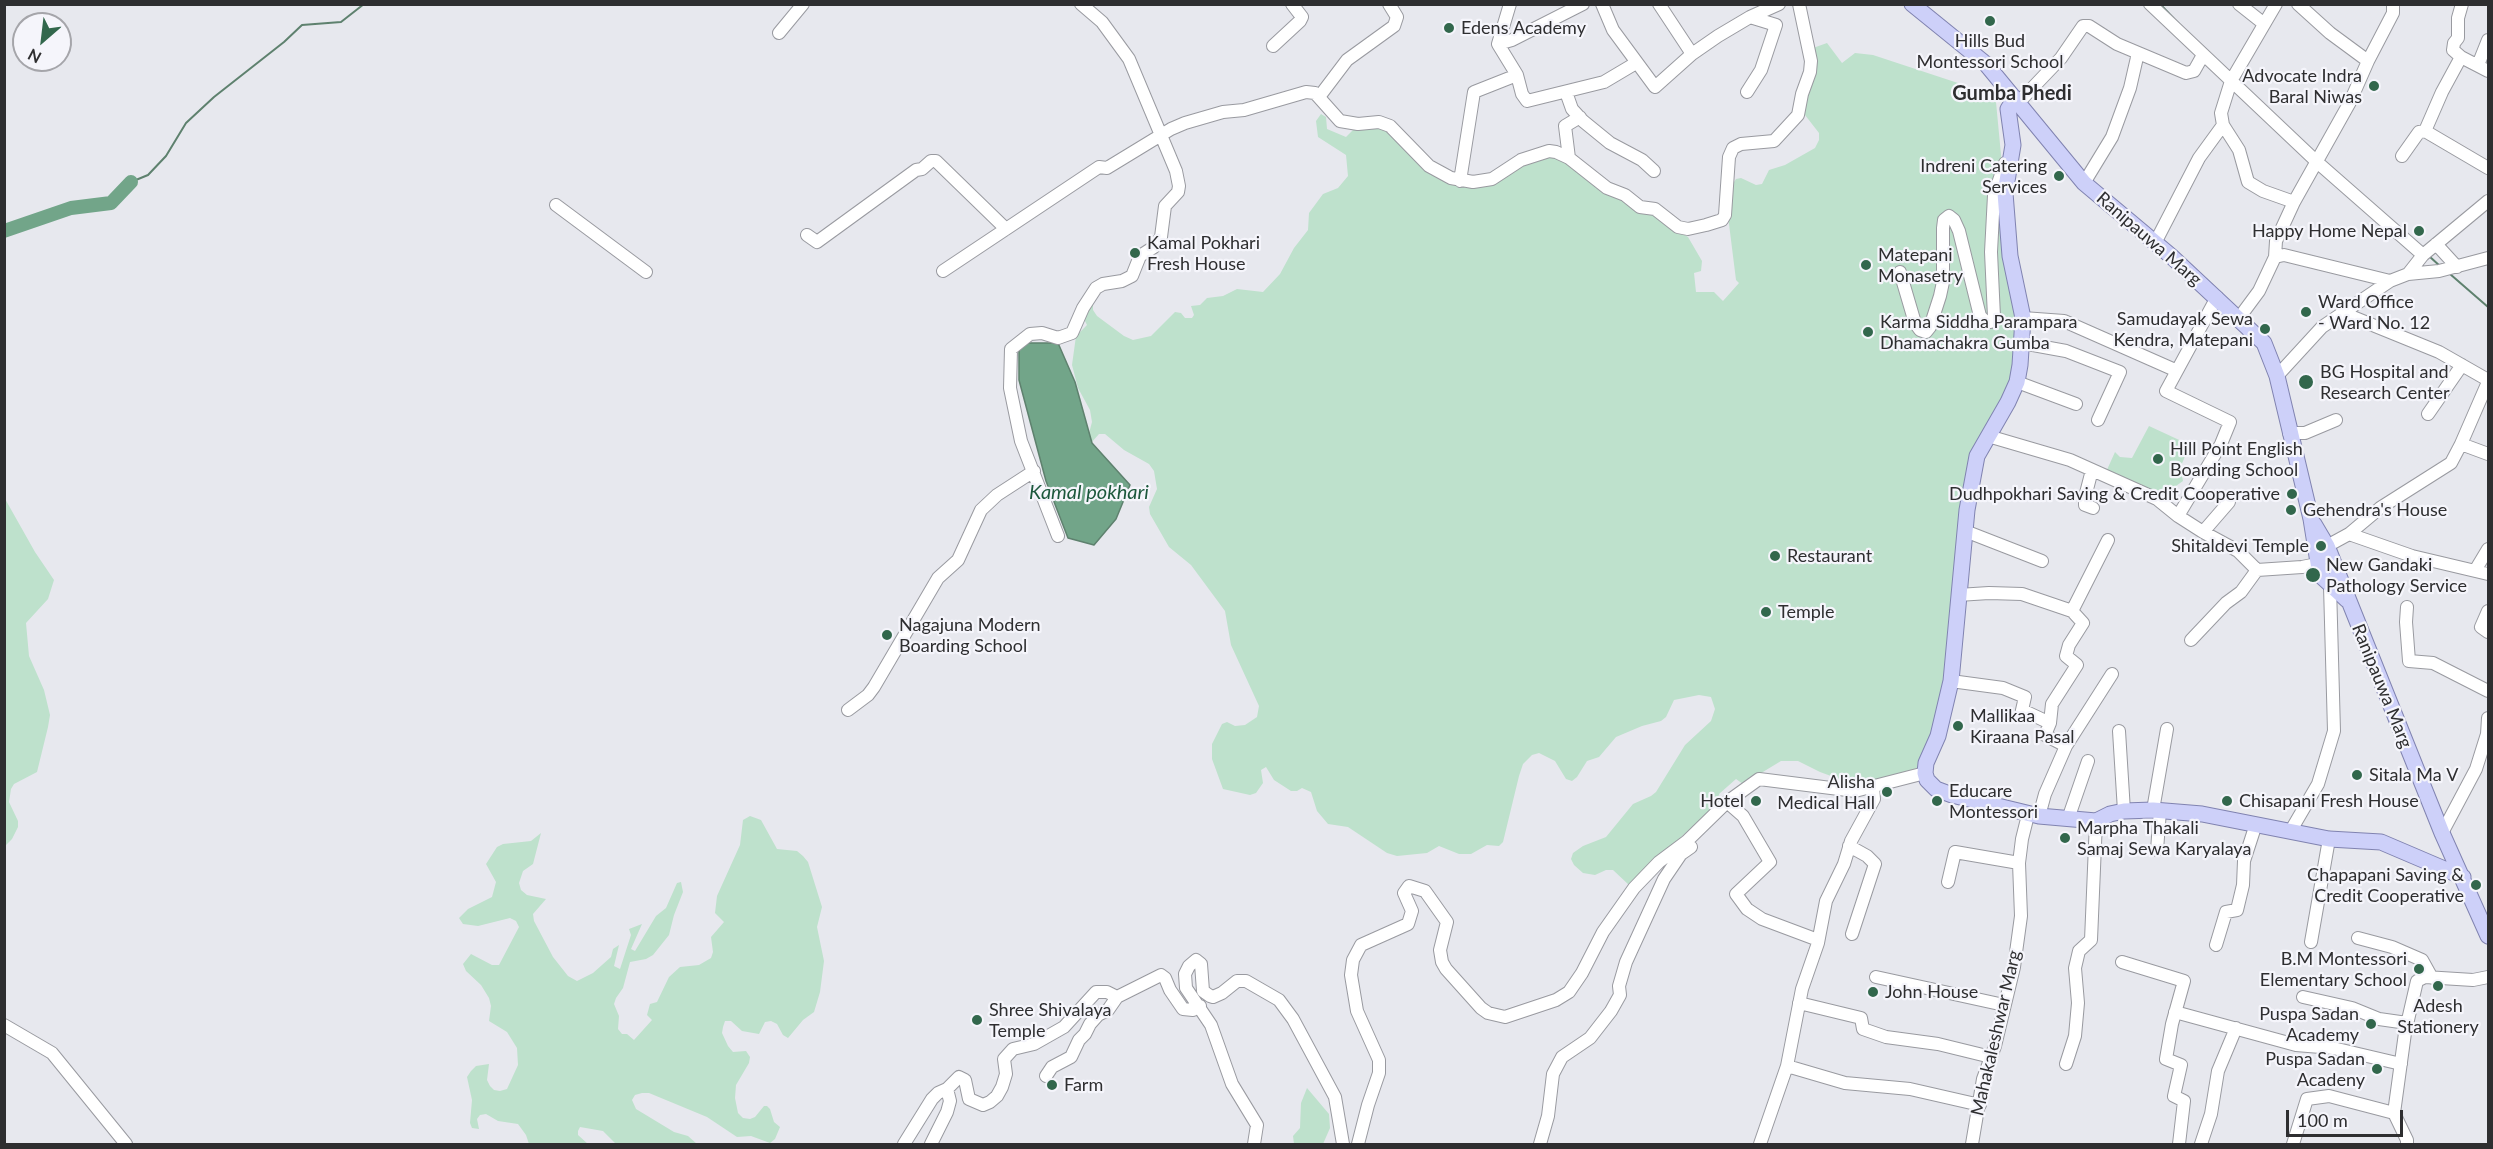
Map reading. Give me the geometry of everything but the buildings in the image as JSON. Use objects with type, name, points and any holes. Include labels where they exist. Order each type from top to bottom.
[{"type":"main road","name":"Ranipauwa Marg","points":[[1923,8],[1986,64],[2084,183],[2217,297],[2264,343],[2277,376],[2311,519],[2327,546],[2442,833],[2488,936]]},
{"type":"main road","points":[[2017,100],[2008,110],[2013,145],[2005,193],[2010,256],[2023,318],[2017,382],[1977,456],[1967,510],[1951,681],[1944,717],[1924,773],[1928,780],[1936,789],[1952,795],[2034,816],[2096,821],[2110,814],[2124,811],[2202,814],[2290,832],[2381,842],[2463,878]]},
{"type":"main road","points":[[2311,519],[2320,575],[2347,600]]},
{"type":"street","points":[[779,33],[803,4]]},
{"type":"street","points":[[1273,46],[1302,17],[1292,4]]},
{"type":"street","points":[[1319,97],[1347,60],[1394,26],[1397,17],[1389,4]]},
{"type":"street","points":[[1510,4],[1498,44],[1517,75],[1522,94],[1527,101],[1604,82],[1636,63]]},
{"type":"street","points":[[1498,44],[1512,40],[1583,4]]},
{"type":"street","points":[[1602,4],[1613,30],[1655,87],[1692,54],[1750,17],[1779,4]]},
{"type":"street","points":[[1659,4],[1692,54]]},
{"type":"street","points":[[943,271],[1099,167],[1107,168],[1185,123],[1223,112],[1244,110],[1299,93],[1311,92],[1319,97],[1340,121],[1358,124],[1379,122],[1390,126],[1429,166],[1460,181],[1473,182],[1492,179],[1521,160],[1549,151],[1562,153],[1607,188],[1625,195],[1640,207],[1655,209],[1678,227],[1694,228],[1722,220],[1725,215],[1731,152],[1741,144],[1774,141],[1798,115],[1810,61],[1799,4]]},
{"type":"street","points":[[2150,4],[2317,162],[2423,255]]},
{"type":"street","points":[[2239,4],[2263,22]]},
{"type":"street","points":[[2276,4],[2263,22],[2231,81],[2221,113],[2223,125],[2239,150],[2248,182],[2263,191],[2294,202]]},
{"type":"street","points":[[2298,4],[2330,33],[2368,61]]},
{"type":"street","points":[[2239,318],[2259,291],[2275,257],[2276,241],[2294,202],[2350,102],[2393,13],[2393,4]]},
{"type":"street","points":[[2462,4],[2458,18],[2458,38],[2453,46],[2462,57],[2483,68],[2488,40]]},
{"type":"street","points":[[1058,536],[1021,441],[1013,409],[1009,375],[1011,349],[1030,334],[1039,333],[1058,338],[1072,333],[1083,308],[1096,288],[1103,284],[1117,283],[1130,278],[1140,256],[1154,247],[1161,237],[1165,206],[1178,192],[1179,186],[1176,171],[1129,59],[1102,22],[1084,6]]},
{"type":"street","points":[[1747,92],[1761,70],[1776,26],[1750,17]]},
{"type":"street","points":[[2017,100],[2061,58],[2083,26],[2089,26],[2116,44],[2191,74],[2203,55]]},
{"type":"street","points":[[2084,183],[2112,138],[2130,88],[2139,53]]},
{"type":"street","points":[[2402,156],[2419,132],[2425,130],[2442,92],[2462,57]]},
{"type":"street","points":[[1460,181],[1474,92],[1517,75]]},
{"type":"street","points":[[1566,92],[1572,109],[1580,117],[1610,142],[1642,160],[1654,171]]},
{"type":"street","points":[[1569,158],[1565,126],[1580,117]]},
{"type":"street","points":[[2155,243],[2199,158],[2223,125]]},
{"type":"street","points":[[2425,130],[2488,168]]},
{"type":"street","points":[[1900,272],[1915,323],[1920,330],[1926,332],[1930,327],[1943,282],[1943,228],[1944,220],[1949,216],[1954,220],[1959,231],[1980,316],[1986,322],[1991,322],[1994,317],[1991,252],[1994,195],[2013,145]]},
{"type":"street","points":[[807,235],[817,242],[931,161],[936,161],[1006,230]]},
{"type":"street","points":[[2408,274],[2423,255],[2488,201]]},
{"type":"street","points":[[556,205],[646,272]]},
{"type":"street","points":[[2436,244],[2457,267]]},
{"type":"street","points":[[2275,257],[2284,255],[2390,281]]},
{"type":"street","points":[[2277,376],[2322,327],[2390,281],[2408,274],[2439,272],[2488,258]]},
{"type":"street","points":[[2178,516],[2221,444],[2230,422],[2166,391],[2175,370],[2217,297]]},
{"type":"street","points":[[2327,546],[2349,534],[2380,508],[2451,463],[2488,381],[2462,365],[2399,334],[2343,313]]},
{"type":"street","points":[[2023,318],[2064,321],[2175,370]]},
{"type":"street","points":[[2022,343],[2066,351],[2120,372],[2098,420]]},
{"type":"street","points":[[2428,414],[2462,365]]},
{"type":"street","points":[[2017,382],[2076,404]]},
{"type":"street","points":[[2289,433],[2305,432],[2336,420]]},
{"type":"street","points":[[1988,436],[2070,460],[2157,499],[2178,516],[2238,551],[2257,570],[2317,564]]},
{"type":"street","points":[[2461,444],[2488,454]]},
{"type":"street","points":[[2092,470],[2085,505],[2093,508]]},
{"type":"street","points":[[848,710],[868,695],[874,687],[938,578],[958,560],[981,510],[997,495],[1034,471]]},
{"type":"street","points":[[2203,532],[2229,502]]},
{"type":"street","points":[[1965,531],[2042,561]]},
{"type":"street","points":[[2349,534],[2412,556],[2476,569],[2488,574]]},
{"type":"street","points":[[2072,610],[2108,540]]},
{"type":"street","points":[[2476,569],[2488,549]]},
{"type":"street","points":[[2190,640],[2226,603],[2241,592],[2257,570]]},
{"type":"street","points":[[2290,832],[2318,784],[2334,731],[2330,586]]},
{"type":"street","points":[[1958,595],[2022,594],[2072,610],[2083,623],[2069,645],[2066,656],[2077,665],[2052,704],[2050,723],[2045,735],[2066,746]]},
{"type":"street","points":[[2407,607],[2409,661],[2433,663],[2488,692]]},
{"type":"street","points":[[2488,611],[2481,627],[2488,633]]},
{"type":"street","name":"Mahakaleshwar Marg","points":[[1972,1144],[1983,1079],[2012,979],[2019,926],[2019,864],[2022,839],[2066,746],[2112,674]]},
{"type":"street","points":[[1951,681],[1970,682],[2017,694],[2026,699],[2022,710],[2050,723]]},
{"type":"street","points":[[2442,833],[2476,769],[2487,734],[2488,718]]},
{"type":"street","points":[[2157,850],[2156,811],[2167,729]]},
{"type":"street","points":[[2119,731],[2124,811]]},
{"type":"street","points":[[2068,819],[2088,762]]},
{"type":"street","points":[[1358,1144],[1379,1073],[1379,1060],[1357,1011],[1351,975],[1353,960],[1361,945],[1408,924],[1412,911],[1404,893],[1409,886],[1425,891],[1447,922],[1440,950],[1446,969],[1481,1008],[1488,1013],[1506,1017],[1556,1000],[1569,992],[1582,973],[1603,932],[1634,888],[1659,862],[1687,841],[1727,802],[1759,779],[1768,778],[1855,791],[1924,773]]},
{"type":"street","points":[[1760,1144],[1787,1066],[1799,1003],[1818,940],[1826,901],[1844,864],[1849,846],[1874,799],[1873,787]]},
{"type":"street","points":[[1727,802],[1743,816],[1770,862],[1736,894],[1748,909],[1762,919],[1818,940]]},
{"type":"street","points":[[2066,1064],[2075,1036],[2078,1004],[2075,968],[2079,951],[2091,940],[2096,821]]},
{"type":"street","points":[[1540,1144],[1548,1116],[1553,1074],[1562,1057],[1590,1038],[1611,1011],[1620,995],[1619,986],[1626,962],[1664,879],[1681,854],[1696,844],[1701,837],[1704,824]]},
{"type":"street","points":[[2216,945],[2226,912],[2237,909],[2243,885],[2244,861],[2256,824]]},
{"type":"street","points":[[2311,942],[2329,838]]},
{"type":"street","points":[[1849,846],[1867,856],[1875,864],[1852,934]]},
{"type":"street","points":[[1948,882],[1955,852],[2019,864]]},
{"type":"street","points":[[2358,938],[2392,947],[2422,960],[2432,978]]},
{"type":"street","points":[[1254,1144],[1257,1125],[1232,1084],[1211,1025],[1200,1006],[1189,994],[1184,981],[1189,966],[1196,960],[1201,964],[1203,991],[1210,996],[1217,996],[1238,981],[1246,981],[1279,1000],[1302,1035],[1335,1096],[1343,1144]]},
{"type":"street","points":[[2122,962],[2184,981],[2166,1059],[2181,1065],[2174,1096],[2184,1101],[2179,1144]]},
{"type":"street","points":[[1046,1076],[1052,1067],[1071,1057],[1090,1024],[1098,1015],[1108,1010],[1117,997],[1161,975],[1166,978],[1170,990],[1183,1009],[1193,1010],[1200,1006]]},
{"type":"street","points":[[1876,977],[2004,1005]]},
{"type":"street","points":[[2408,1144],[2394,1113],[2407,1023],[2417,981],[2425,977],[2473,980],[2488,977]]},
{"type":"street","points":[[904,1144],[932,1099],[959,1077],[964,1080],[969,1099],[983,1105],[990,1102],[1002,1087],[1006,1074],[1004,1059],[1013,1049],[1034,1044],[1064,1027],[1096,992],[1107,992],[1117,997]]},
{"type":"street","points":[[2303,997],[2352,1008],[2379,1019],[2407,1023]]},
{"type":"street","points":[[1799,1003],[1861,1018],[1863,1029],[1886,1036],[1938,1044],[1991,1057]]},
{"type":"street","points":[[2175,1012],[2296,1045],[2333,1048],[2401,1065]]},
{"type":"street","points":[[4,1026],[52,1053],[126,1144]]},
{"type":"street","points":[[2208,1144],[2201,1144],[2211,1114],[2218,1071],[2236,1028]]},
{"type":"street","points":[[1787,1066],[1845,1083],[1910,1089],[1980,1105]]},
{"type":"street","points":[[931,1144],[950,1101],[946,1089]]},
{"type":"street","points":[[2293,1144],[2307,1099],[2329,1096],[2394,1113]]},
{"type":"shaded area","points":[[1827,43],[1842,63],[1855,53],[1873,55],[1964,85],[1996,102],[2011,260],[2021,316],[2016,370],[1973,453],[1940,714],[1926,753],[1917,768],[1873,782],[1842,780],[1798,761],[1781,761],[1743,784],[1736,779],[1719,794],[1720,801],[1629,885],[1613,870],[1606,870],[1595,875],[1583,873],[1571,859],[1573,853],[1583,846],[1606,837],[1633,804],[1656,792],[1685,745],[1711,721],[1715,709],[1711,697],[1699,695],[1674,700],[1666,717],[1661,721],[1616,737],[1599,757],[1587,761],[1572,781],[1566,779],[1555,761],[1539,753],[1532,755],[1523,764],[1519,776],[1503,842],[1499,846],[1487,845],[1471,854],[1459,854],[1439,846],[1427,853],[1397,856],[1387,853],[1348,827],[1328,824],[1317,811],[1311,792],[1302,788],[1291,791],[1274,780],[1266,767],[1261,770],[1263,783],[1256,793],[1250,795],[1223,789],[1212,759],[1212,744],[1222,724],[1227,722],[1235,726],[1245,725],[1257,717],[1259,706],[1231,645],[1225,611],[1191,565],[1169,547],[1150,514],[1149,507],[1157,489],[1154,471],[1149,464],[1124,450],[1105,434],[1099,434],[1091,443],[1088,437],[1092,422],[1090,410],[1078,388],[1072,365],[1076,336],[1087,325],[1083,317],[1090,303],[1093,304],[1093,310],[1097,316],[1133,340],[1151,336],[1175,312],[1181,313],[1185,318],[1192,318],[1194,315],[1191,306],[1200,305],[1207,298],[1223,296],[1237,289],[1263,292],[1280,274],[1294,248],[1308,230],[1309,213],[1323,194],[1338,188],[1348,176],[1346,155],[1318,137],[1316,121],[1321,114],[1326,117],[1327,129],[1346,137],[1354,129],[1378,124],[1445,179],[1501,176],[1551,152],[1688,237],[1702,261],[1701,271],[1694,273],[1696,292],[1714,292],[1723,301],[1739,283],[1736,280],[1728,216],[1732,185],[1736,179],[1741,178],[1756,185],[1762,184],[1769,170],[1785,165],[1815,148],[1819,140],[1819,133],[1805,115],[1803,103],[1813,48]]},
{"type":"shaded area","points":[[2149,426],[2190,445],[2180,468],[2183,481],[2163,495],[2153,494],[2106,472],[2115,452],[2120,457],[2132,458]]},
{"type":"shaded area","points":[[4,497],[35,552],[54,580],[48,599],[26,623],[29,656],[44,690],[50,715],[48,727],[37,772],[14,784],[11,789],[9,802],[18,821],[18,827],[12,839],[5,846]]},
{"type":"shaded area","points":[[750,816],[761,820],[777,849],[797,851],[808,862],[822,907],[817,927],[824,961],[820,992],[814,1012],[803,1020],[788,1038],[783,1035],[777,1024],[771,1021],[765,1022],[759,1034],[742,1031],[731,1021],[725,1021],[723,1027],[722,1033],[733,1052],[746,1051],[750,1057],[736,1085],[735,1098],[738,1113],[743,1118],[750,1119],[755,1117],[764,1106],[767,1106],[774,1122],[780,1127],[775,1139],[770,1143],[751,1136],[737,1137],[707,1117],[649,1093],[635,1095],[632,1100],[636,1109],[674,1132],[688,1136],[697,1144],[616,1144],[603,1131],[580,1127],[578,1135],[588,1144],[529,1144],[518,1124],[498,1121],[486,1114],[480,1115],[477,1119],[479,1129],[472,1128],[470,1123],[472,1100],[467,1077],[471,1071],[476,1066],[489,1064],[487,1080],[494,1090],[500,1091],[507,1089],[518,1065],[517,1048],[507,1032],[489,1021],[491,1006],[489,998],[481,985],[466,971],[463,964],[471,954],[492,965],[499,965],[519,927],[516,921],[510,918],[478,926],[463,924],[459,918],[468,909],[492,897],[496,882],[486,864],[497,847],[503,844],[531,841],[541,833],[533,864],[523,871],[519,883],[521,890],[527,895],[546,899],[533,914],[534,921],[553,957],[568,976],[577,981],[593,973],[611,957],[613,949],[619,945],[614,966],[620,969],[631,935],[629,929],[642,924],[631,949],[635,951],[656,916],[666,908],[677,883],[681,882],[683,892],[669,935],[653,955],[630,962],[623,988],[614,1004],[619,1016],[618,1029],[622,1034],[627,1034],[634,1040],[652,1020],[647,1015],[650,1004],[657,1002],[669,977],[680,967],[699,965],[711,958],[713,952],[711,937],[724,922],[715,913],[717,896],[740,845],[743,820]]},
{"type":"shaded area","points":[[1307,1088],[1329,1114],[1330,1128],[1323,1144],[1294,1144],[1293,1136],[1300,1128],[1301,1103]]},
{"type":"water","name":"Kamal pokhari","points":[[1025,343],[1058,343],[1075,382],[1092,443],[1130,485],[1116,519],[1094,545],[1068,538],[1046,481],[1019,380],[1019,349]]},
{"type":"waterway","points":[[131,182],[148,175],[166,156],[186,123],[214,97],[302,25],[341,22],[364,4]]},
{"type":"waterway","points":[[2160,4],[2179,24]]},
{"type":"waterway","points":[[4,231],[71,208],[111,203],[131,182]]},
{"type":"waterway","points":[[2429,256],[2441,267]]},
{"type":"waterway","points":[[2450,274],[2488,307]]},
{"type":"place","name":"Hills Bud Montessori School","points":[[1990,21]]},
{"type":"place","name":"Edens Academy","points":[[1449,28]]},
{"type":"place","name":"Advocate Indra Baral Niwas","points":[[2374,86]]},
{"type":"place","name":"Indreni Catering Services","points":[[2059,176]]},
{"type":"place","name":"Happy Home Nepal","points":[[2419,231]]},
{"type":"place","name":"Kamal Pokhari Fresh House","points":[[1135,253]]},
{"type":"place","name":"Matepani Monasetry","points":[[1866,265]]},
{"type":"place","name":"Ward Office - Ward No. 12","points":[[2306,312]]},
{"type":"place","name":"Samudayak Sewa Kendra, Matepani","points":[[2265,329]]},
{"type":"place","name":"Karma Siddha Parampara Dhamachakra Gumba","points":[[1868,332]]},
{"type":"place","name":"BG Hospital and Research Center","points":[[2306,382]]},
{"type":"place","name":"Hill Point English Boarding School","points":[[2158,459]]},
{"type":"place","name":"Dudhpokhari Saving & Credit Cooperative","points":[[2292,494]]},
{"type":"place","name":"Gehendra's House","points":[[2291,510]]},
{"type":"place","name":"Shitaldevi Temple","points":[[2321,546]]},
{"type":"place","name":"Restaurant","points":[[1775,556]]},
{"type":"place","name":"New Gandaki Pathology Service","points":[[2313,575]]},
{"type":"place","name":"Temple","points":[[1766,612]]},
{"type":"place","name":"Nagajuna Modern Boarding School","points":[[887,635]]},
{"type":"place","name":"Mallikaa Kiraana Pasal","points":[[1958,726]]},
{"type":"place","name":"Sitala Ma V","points":[[2357,775]]},
{"type":"place","name":"Alisha Medical Hall","points":[[1887,792]]},
{"type":"place","name":"Hotel","points":[[1756,801]]},
{"type":"place","name":"Educare Montessori","points":[[1937,801]]},
{"type":"place","name":"Chisapani Fresh House","points":[[2227,801]]},
{"type":"place","name":"Marpha Thakali Samaj Sewa Karyalaya","points":[[2065,838]]},
{"type":"place","name":"Chapapani Saving & Credit Cooperative","points":[[2476,885]]},
{"type":"place","name":"B.M Montessori Elementary School","points":[[2419,969]]},
{"type":"place","name":"Adesh Stationery","points":[[2438,986]]},
{"type":"place","name":"John House","points":[[1873,992]]},
{"type":"place","name":"Shree Shivalaya Temple","points":[[977,1020]]},
{"type":"place","name":"Puspa Sadan Academy","points":[[2371,1024]]},
{"type":"place","name":"Puspa Sadan Acadeny","points":[[2377,1069]]},
{"type":"place","name":"Farm","points":[[1052,1085]]},
{"type":"district","name":"Gumba Phedi","points":[[2012,94]]}]
